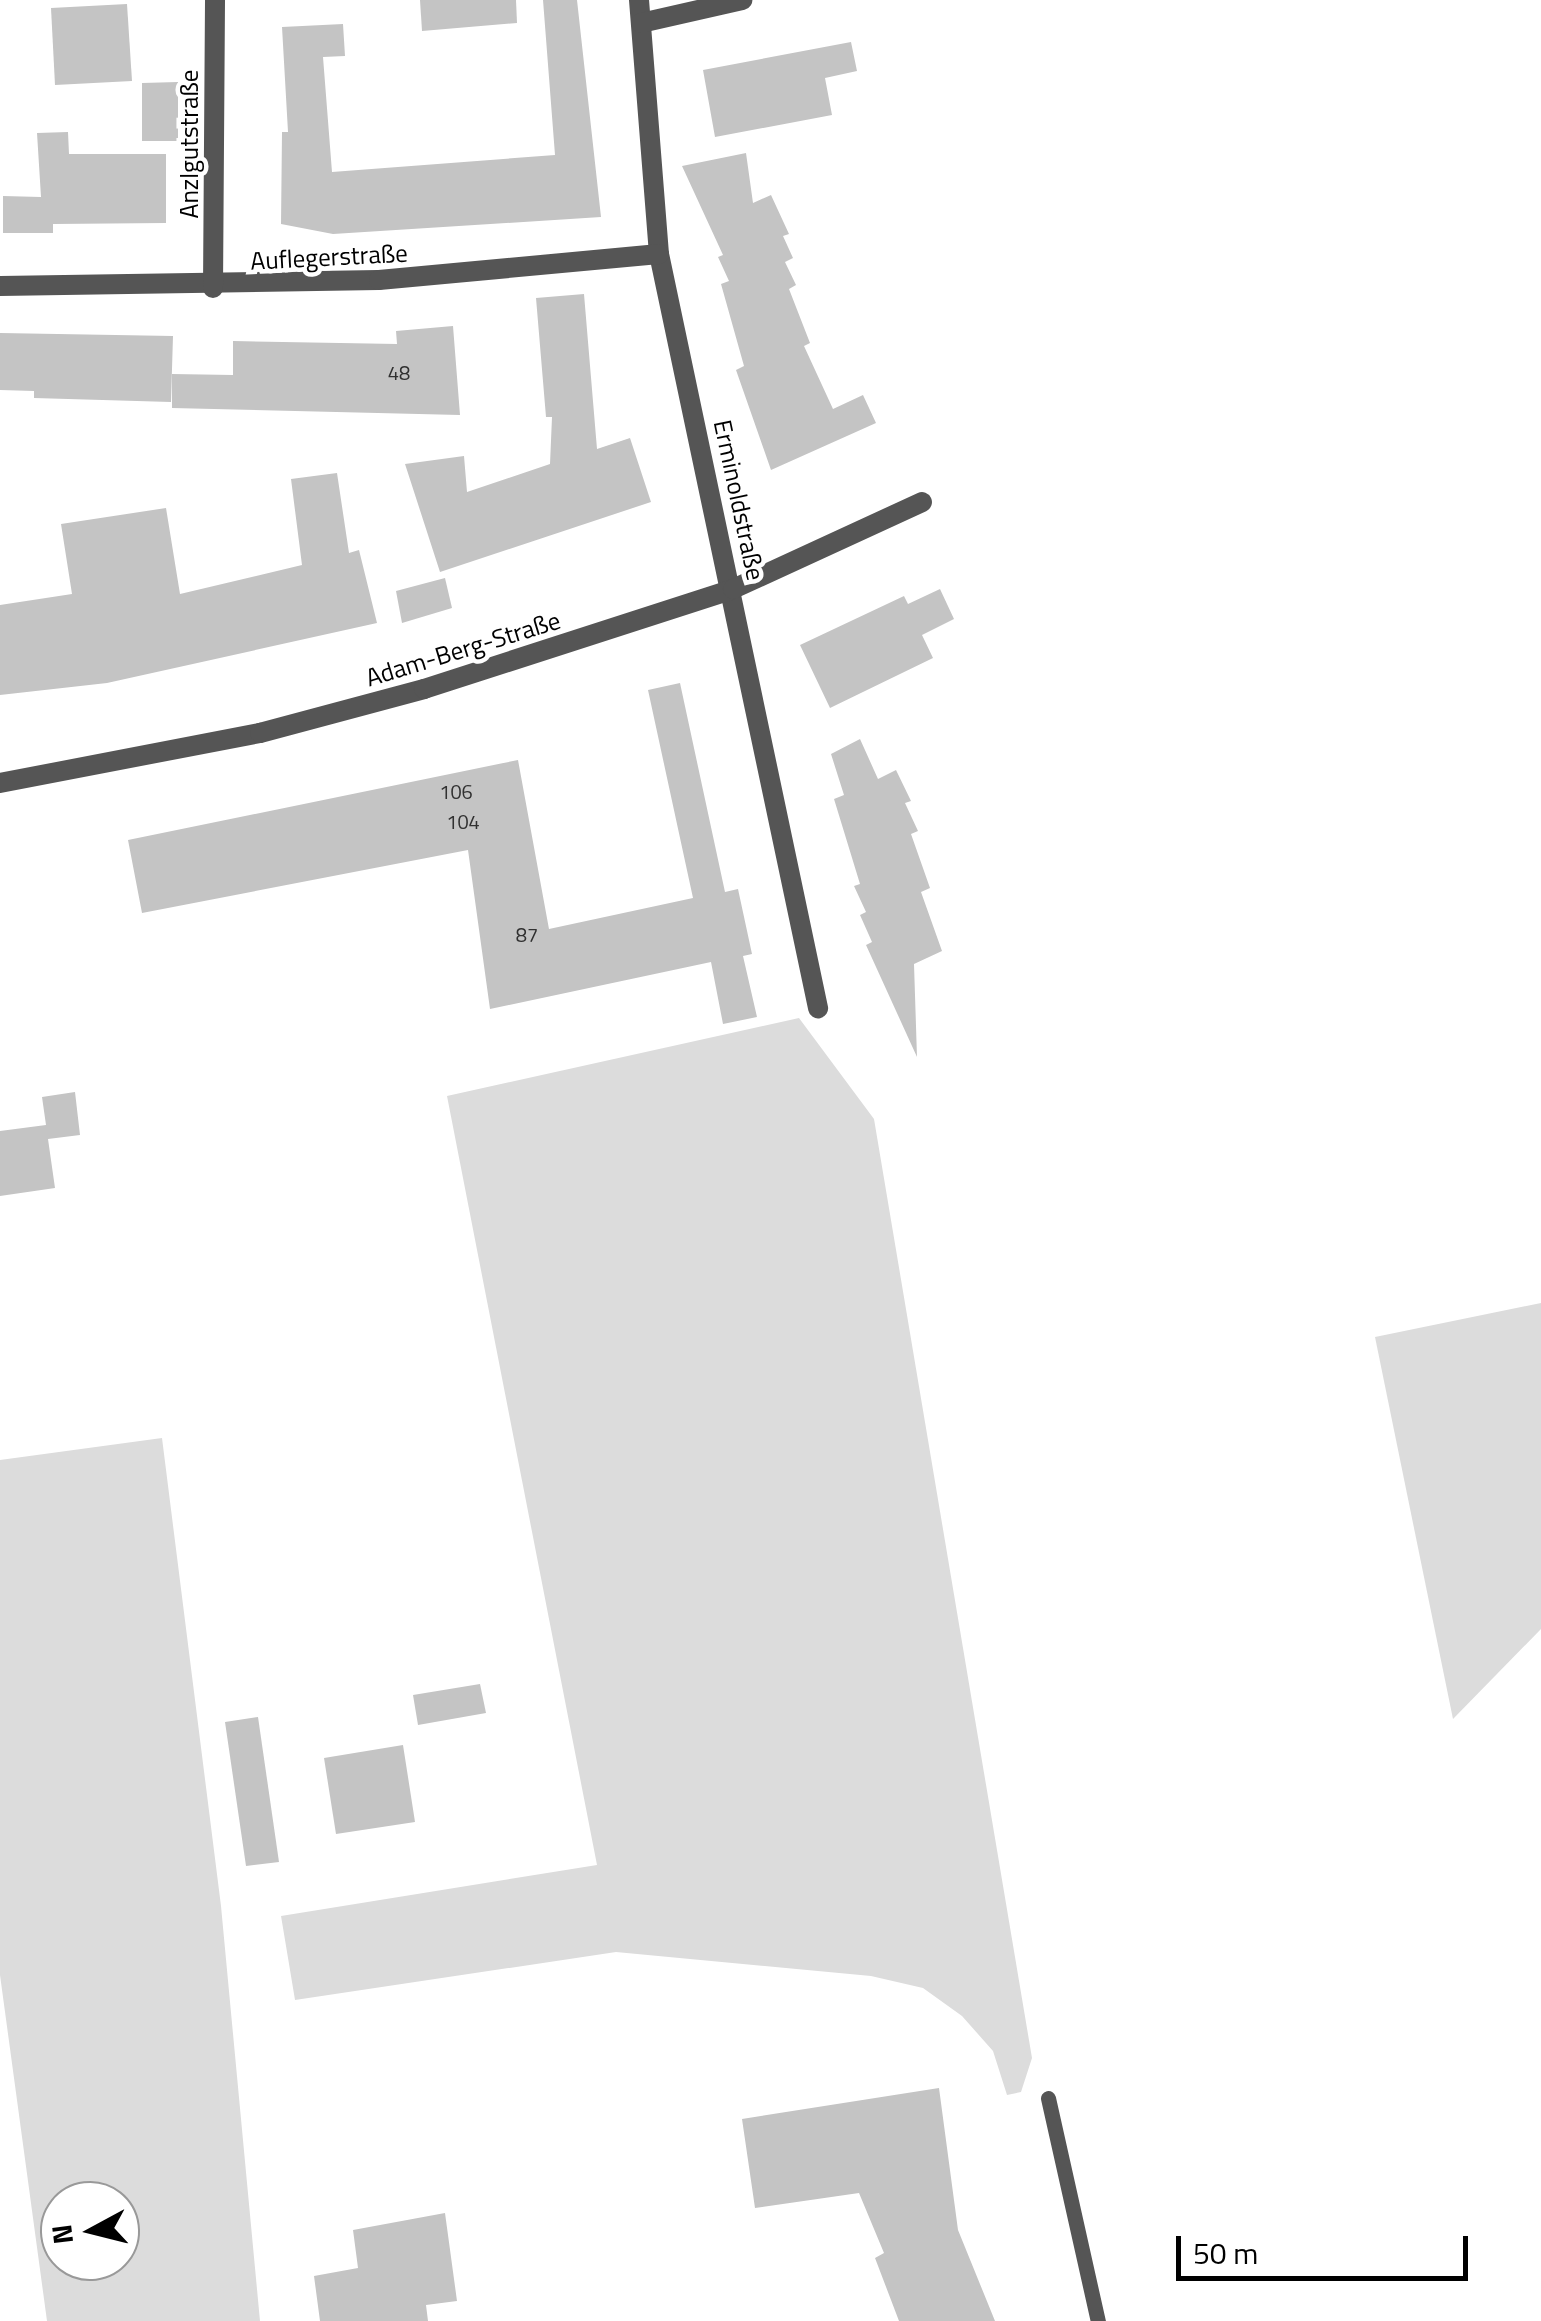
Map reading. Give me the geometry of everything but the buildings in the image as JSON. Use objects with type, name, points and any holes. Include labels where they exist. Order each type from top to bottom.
[{"type":"street","name":"Anzlgutstraße","points":[[214,288],[216,0]]},
{"type":"street","name":"Erminoldstraße","points":[[639,0],[659,254],[733,589],[818,1008]]},
{"type":"street","points":[[640,23],[742,0]]},
{"type":"street","name":"Auflegerstraße","points":[[0,286],[214,288],[379,280],[659,254]]},
{"type":"street","name":"Adam-Berg-Straße","points":[[0,784],[117,764],[392,698],[733,589],[922,502]]},
{"type":"lane","points":[[1048,2098],[1098,2321]]},
{"type":"shaded area","points":[[799,1018],[874,1119],[1032,2058],[1021,2092],[1007,2095],[993,2051],[962,2016],[923,1988],[871,1976],[616,1952],[295,2000],[281,1916],[597,1865],[447,1096]]},
{"type":"shaded area","points":[[1541,1303],[1541,1629],[1453,1719],[1375,1337]]},
{"type":"shaded area","points":[[162,1438],[221,1906],[260,2321],[47,2321],[42,2281],[140,2281],[140,2181],[40,2181],[40,2269],[0,1975],[0,1460]]}]
